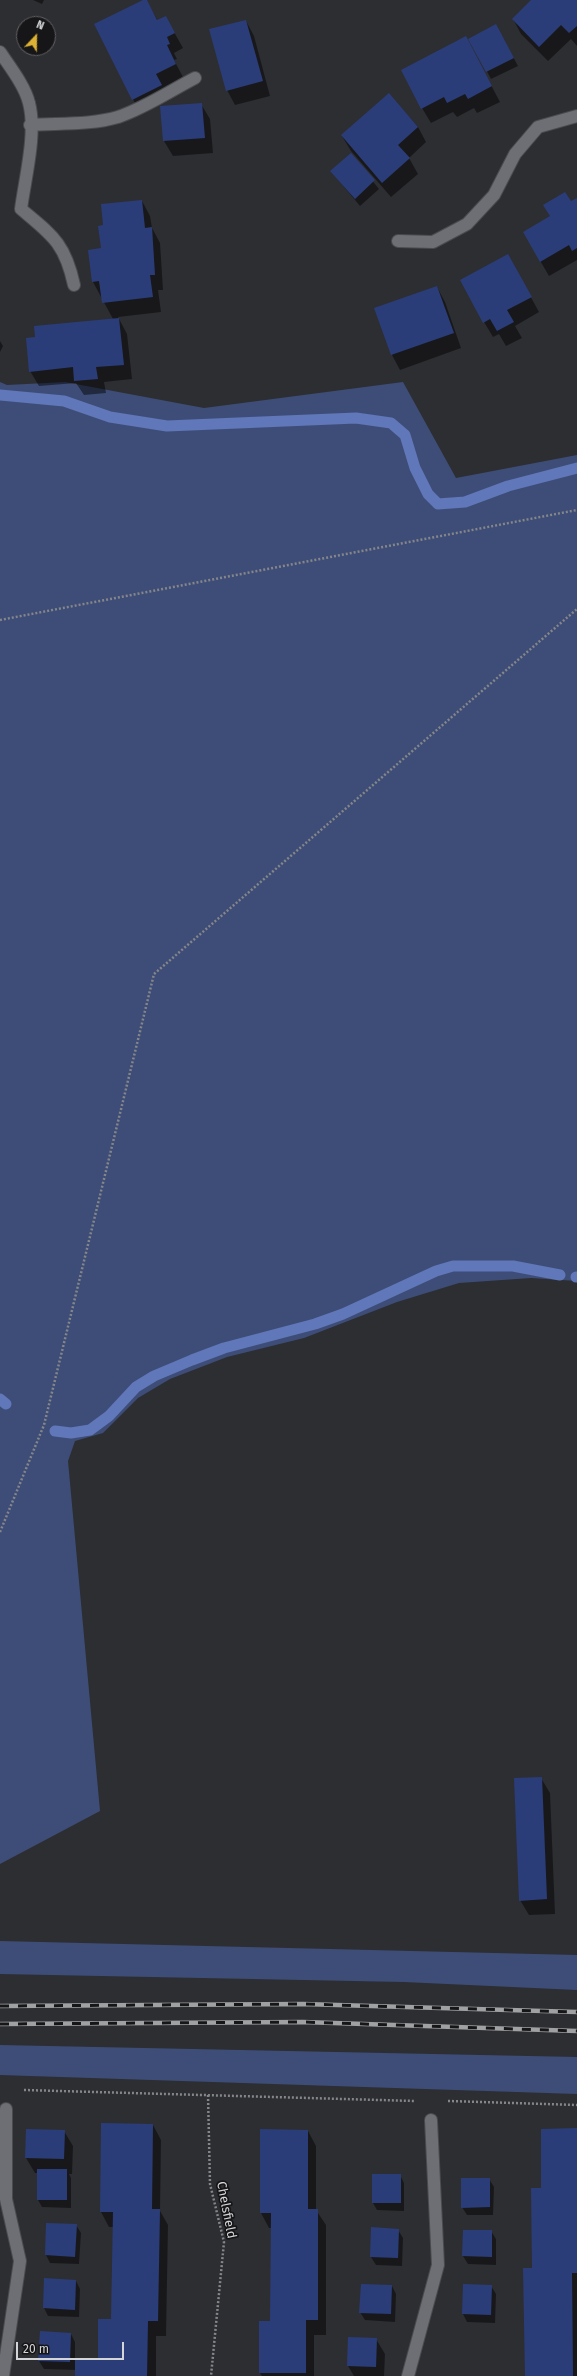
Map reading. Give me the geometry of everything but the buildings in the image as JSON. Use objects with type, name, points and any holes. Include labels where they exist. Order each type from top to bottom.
[{"type":"street","points":[[0,52],[27,97],[30,125],[21,209],[56,238],[70,265],[74,285]]},
{"type":"street","points":[[30,125],[93,121],[118,117],[148,104],[195,78]]},
{"type":"street","points":[[398,241],[433,242],[468,224],[494,195],[515,154],[538,127],[577,116]]},
{"type":"street","points":[[3,2376],[20,2261],[6,2198],[6,2109]]},
{"type":"street","points":[[408,2376],[438,2265],[431,2120]]},
{"type":"path","points":[[0,620],[577,510]]},
{"type":"path","points":[[0,1532],[44,1425],[154,974],[577,609]]},
{"type":"path","points":[[19,2090],[417,2101]]},
{"type":"path","name":"Chelsfield","points":[[208,2095],[210,2184],[224,2242],[211,2376]]},
{"type":"path","points":[[440,2101],[577,2105]]},
{"type":"shaded area","points":[[0,382],[7,385],[65,382],[204,408],[403,382],[456,478],[577,455],[577,1281],[531,1278],[459,1283],[397,1302],[304,1338],[227,1357],[170,1379],[138,1398],[103,1433],[75,1441],[68,1461],[100,1811],[0,1864]]},
{"type":"shaded area","points":[[0,1941],[577,1955],[577,1990],[404,1982],[0,1974]]},
{"type":"shaded area","points":[[0,2045],[577,2057],[577,2094],[0,2075]]},
{"type":"waterway","points":[[0,395],[64,401],[110,417],[167,426],[356,418],[391,423],[405,435],[415,468],[428,494],[438,504],[465,502],[508,486],[577,468]]},
{"type":"waterway","points":[[55,1431],[71,1433],[90,1430],[109,1416],[136,1387],[154,1376],[224,1348],[315,1324],[343,1314],[436,1271],[453,1266],[513,1266],[560,1275]]},
{"type":"waterway","points":[[0,1399],[6,1404]]},
{"type":"railway","points":[[0,2006],[303,2004],[577,2012]]},
{"type":"railway","points":[[0,2024],[303,2022],[577,2031]]}]
